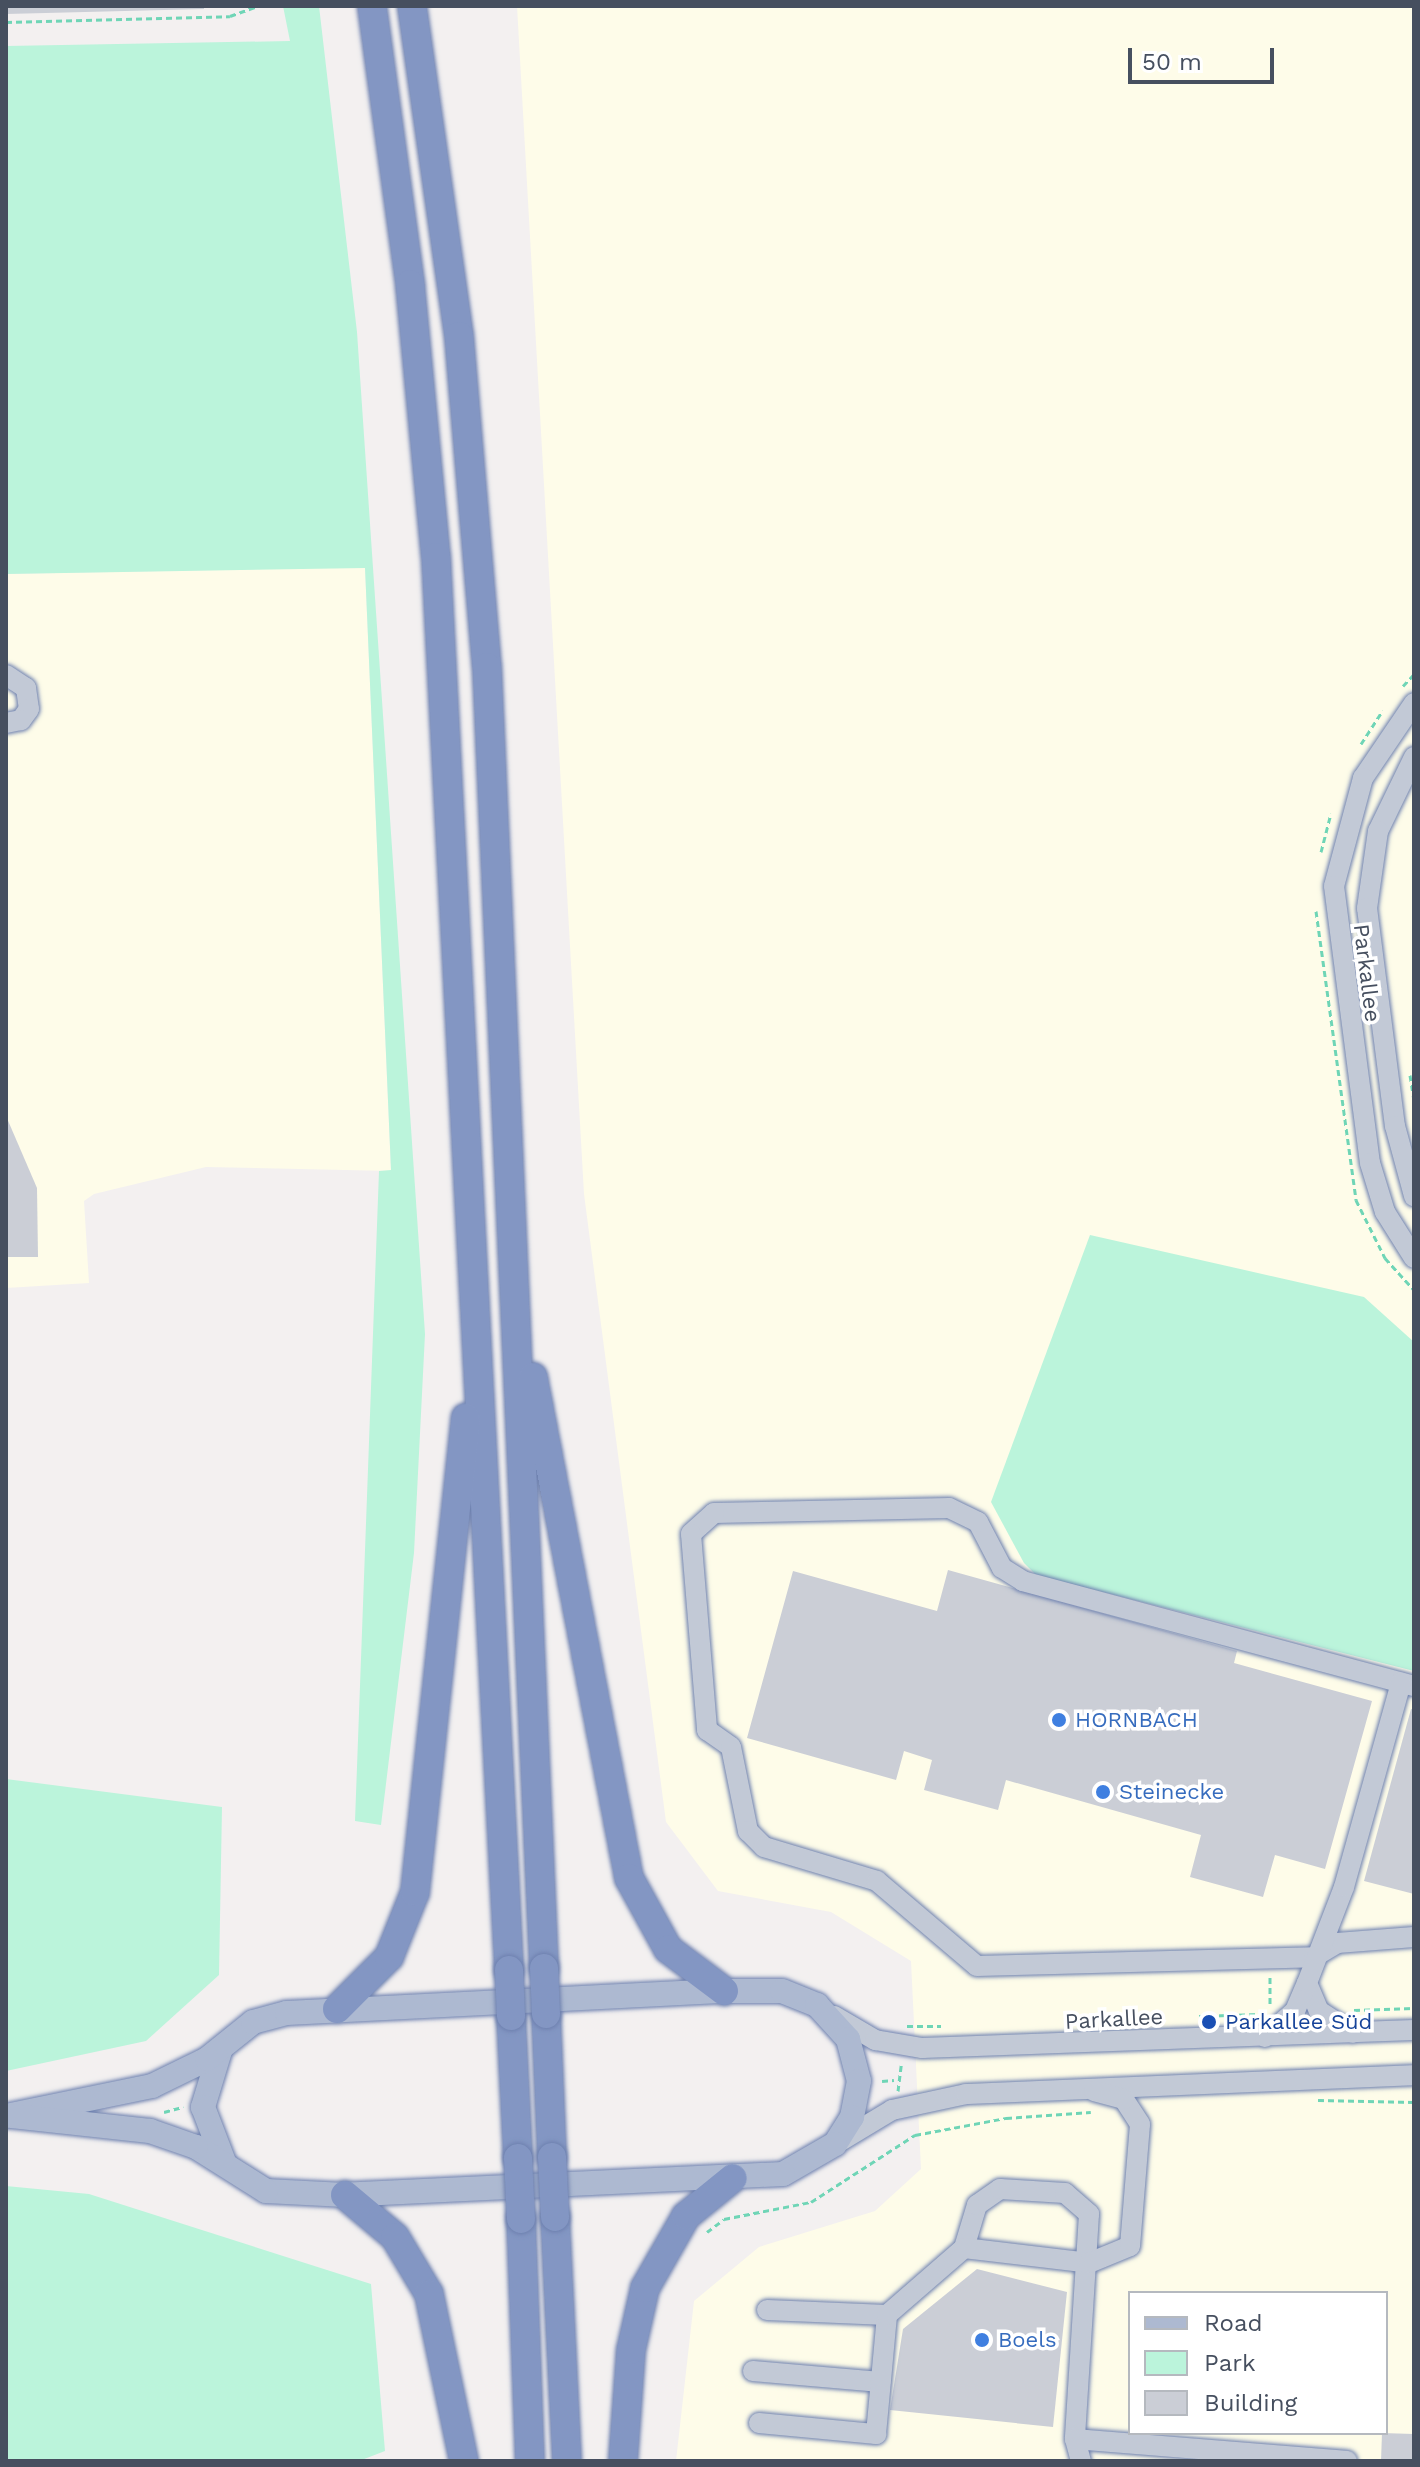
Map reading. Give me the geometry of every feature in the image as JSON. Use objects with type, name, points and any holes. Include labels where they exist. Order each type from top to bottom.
[{"type":"highway","points":[[370,6],[378,45],[425,426],[471,1193],[530,2461]]},
{"type":"highway","points":[[412,6],[428,99],[479,565],[508,1118],[567,2461]]},
{"type":"highway","points":[[428,99],[431,6]]},
{"type":"highway","points":[[508,1118],[539,1417],[622,1852],[639,1903],[668,1949],[724,1991]]},
{"type":"highway","points":[[337,2009],[389,1957],[421,1859],[462,1496],[471,1193]]},
{"type":"highway","points":[[623,2461],[631,2350],[645,2288],[686,2216],[733,2178]]},
{"type":"highway","points":[[345,2195],[395,2237],[429,2294],[464,2461]]},
{"type":"main road","points":[[724,1991],[782,1991],[826,2011],[848,2039],[859,2081],[852,2117],[835,2144],[798,2170],[733,2178],[345,2195],[283,2195],[164,2134],[9,2116],[152,2086],[224,2046],[268,2016],[337,2009],[724,1991]]},
{"type":"main road","points":[[224,2046],[208,2074],[203,2107],[210,2139],[233,2172]]},
{"type":"street","points":[[6,675],[26,688],[29,709],[6,723]]},
{"type":"street","name":"Parkallee","points":[[1414,703],[1363,778],[1334,886],[1370,1163],[1385,1212],[1414,1258]]},
{"type":"street","name":"Parkallee","points":[[1414,757],[1378,831],[1367,908],[1395,1126],[1414,1196]]},
{"type":"street","points":[[1265,2037],[1295,2011],[1307,1983],[1314,1957],[1347,1873],[1390,1725],[1407,1684],[1023,1581],[1002,1568],[978,1522],[949,1508],[714,1513],[691,1534],[707,1730],[731,1747],[748,1831],[764,1847],[877,1881],[977,1966],[1314,1957],[1337,1943],[1414,1937]]},
{"type":"street","points":[[1307,1983],[1319,2011],[1353,2033]]},
{"type":"street","name":"Parkallee","points":[[826,2011],[875,2040],[903,2047],[1414,2030]]},
{"type":"street","points":[[835,2144],[870,2120],[931,2099],[1408,2077]]},
{"type":"street","points":[[964,2248],[1089,2263],[1130,2246],[1143,2155],[1134,2111],[1124,2099],[1094,2091]]},
{"type":"street","points":[[767,2310],[887,2315],[964,2248],[986,2194],[1047,2188],[1078,2200],[1089,2214],[1089,2263],[1075,2439],[1081,2461]]},
{"type":"street","points":[[759,2423],[876,2434],[887,2315]]},
{"type":"street","points":[[753,2371],[881,2382]]},
{"type":"street","points":[[1075,2439],[1347,2461]]},
{"type":"path","points":[[6,22],[230,16],[257,6]]},
{"type":"path","points":[[1409,1069],[1414,1099]]},
{"type":"path","points":[[1269,1959],[1270,2014]]},
{"type":"path","points":[[155,2121],[182,2107]]},
{"type":"path","points":[[701,2237],[724,2219],[811,2202],[915,2135],[1065,2113]]},
{"type":"shaded area","points":[[517,6],[1414,6],[1414,2461],[676,2461],[694,2301],[759,2247],[875,2211],[921,2169],[911,1961],[831,1912],[718,1891],[666,1822],[584,1194]]},
{"type":"shaded area","points":[[365,567],[391,1171],[206,1167],[94,1194],[84,1201],[89,1283],[6,1288],[6,574]]},
{"type":"green space","points":[[283,6],[319,6],[357,332],[425,1334],[414,1553],[381,1825],[355,1821],[379,1171],[391,1170],[365,568],[6,574],[6,46],[290,41]]},
{"type":"green space","points":[[1090,1235],[1364,1297],[1414,1342],[1414,1671],[1036,1575],[1024,1563],[991,1502]]},
{"type":"green space","points":[[6,1779],[222,1807],[219,1975],[146,2041],[6,2071]]},
{"type":"green space","points":[[6,2186],[89,2194],[371,2284],[385,2451],[359,2461],[6,2461]]},
{"type":"building","points":[[6,6],[204,6],[204,9],[6,14]]},
{"type":"building","points":[[6,1116],[37,1188],[38,1257],[6,1257]]},
{"type":"building","name":"HORNBACH","points":[[948,1570],[1237,1651],[1234,1663],[1372,1701],[1325,1869],[1275,1855],[1263,1897],[1190,1877],[1201,1835],[1006,1780],[998,1810],[924,1790],[932,1760],[904,1751],[896,1780],[747,1738],[793,1571],[937,1611]]},
{"type":"building","points":[[1411,1709],[1414,1710],[1414,1894],[1364,1881]]},
{"type":"building","name":"Boels","points":[[977,2269],[1067,2292],[1053,2427],[890,2410],[903,2329]]},
{"type":"building","points":[[1414,2434],[1413,2461],[1381,2461],[1382,2435]]},
{"type":"place","name":"HORNBACH","points":[[1059,1720]]},
{"type":"place","name":"Steinecke","points":[[1103,1792]]},
{"type":"place","name":"Parkallee Süd","points":[[1209,2022]]},
{"type":"place","name":"Boels","points":[[982,2340]]}]
